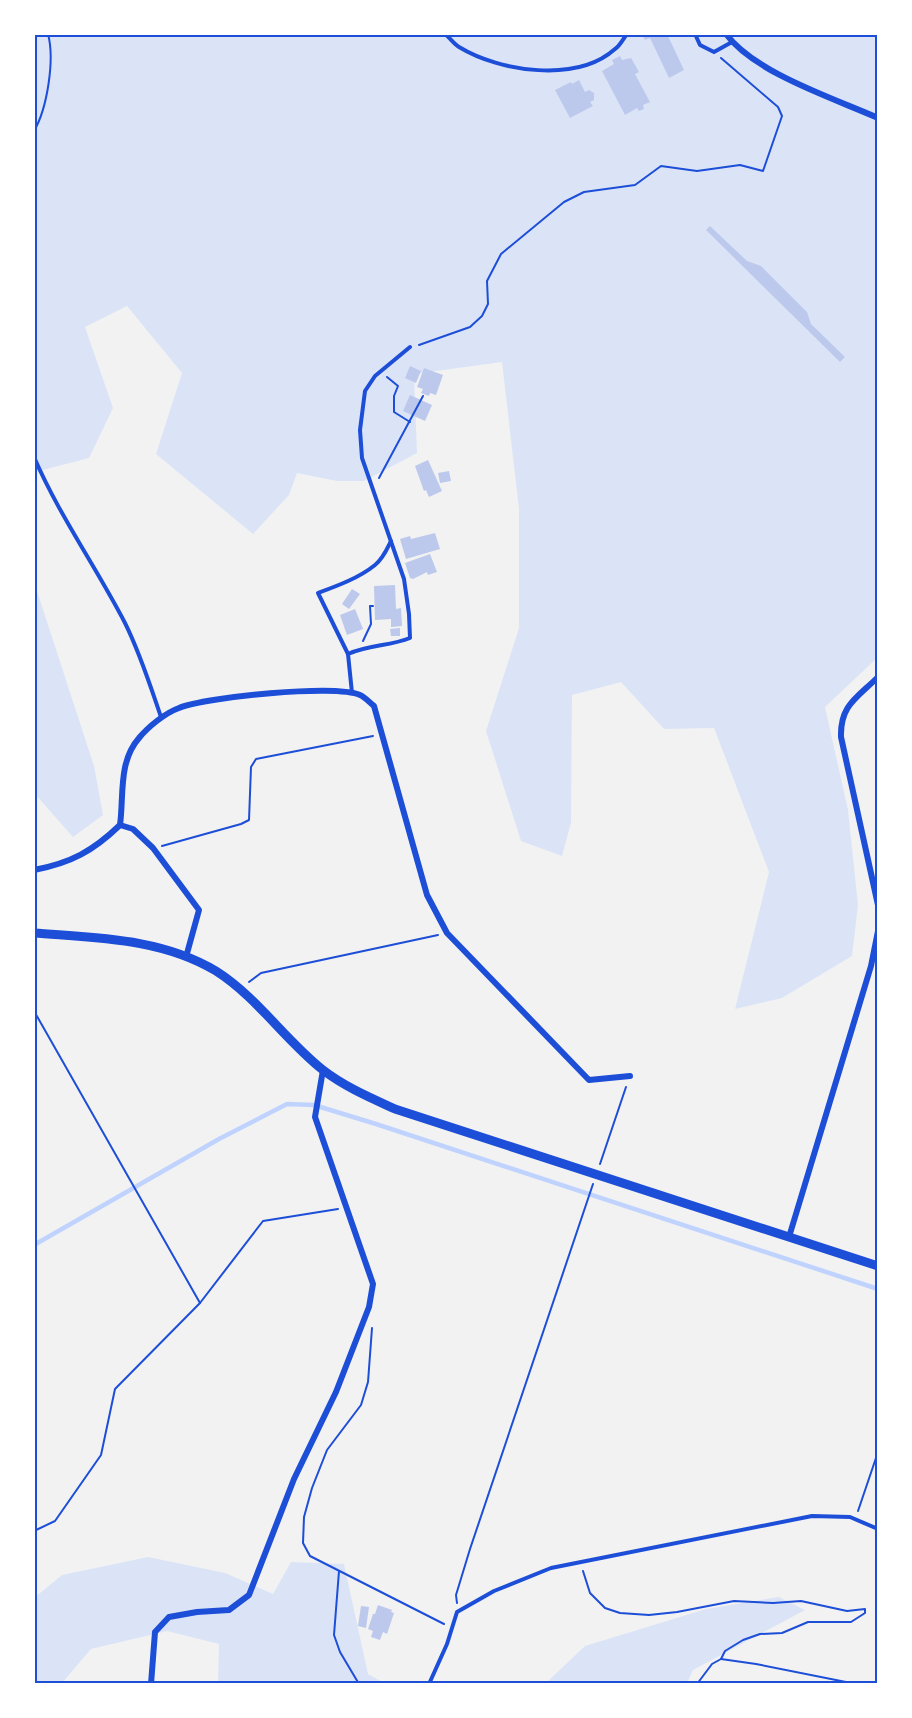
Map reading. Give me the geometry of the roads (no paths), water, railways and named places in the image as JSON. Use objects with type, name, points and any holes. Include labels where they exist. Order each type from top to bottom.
[{"type":"street","points":[[726,34],[732,42],[759,63],[787,78],[878,118]]},
{"type":"street","points":[[878,677],[844,710],[840,724],[840,737],[878,905]]},
{"type":"street","points":[[34,870],[62,865],[103,842],[120,825],[126,758],[138,738],[178,708],[232,696],[337,691],[359,695],[374,706],[427,895],[447,933],[589,1080],[630,1076]]},
{"type":"street","points":[[120,825],[134,829],[153,848],[199,910],[186,957]]},
{"type":"street","points":[[789,1237],[872,966],[878,931]]},
{"type":"street","points":[[34,933],[118,940],[157,947],[186,957],[215,971],[239,989],[323,1070],[358,1092],[395,1109],[878,1266]]},
{"type":"street","points":[[151,1683],[155,1632],[169,1617],[196,1612],[230,1610],[249,1595],[294,1479],[336,1392],[369,1307],[373,1284],[315,1116],[323,1070]]},
{"type":"lane","points":[[445,34],[459,47],[487,59],[526,70],[549,71],[586,66],[615,49],[627,34]]},
{"type":"lane","points":[[695,34],[700,45],[714,52],[732,42]]},
{"type":"lane","points":[[348,654],[360,649],[410,638],[404,579],[362,458],[360,430],[365,391],[380,372],[410,347]]},
{"type":"lane","points":[[34,457],[85,556],[125,623],[162,718]]},
{"type":"lane","points":[[352,693],[348,654],[318,593],[342,584],[376,565],[391,541]]},
{"type":"lane","points":[[429,1683],[457,1612],[494,1591],[551,1569],[812,1516],[850,1517],[878,1529]]},
{"type":"waterway","points":[[34,1245],[219,1139],[287,1104],[314,1105],[878,1289]]}]
